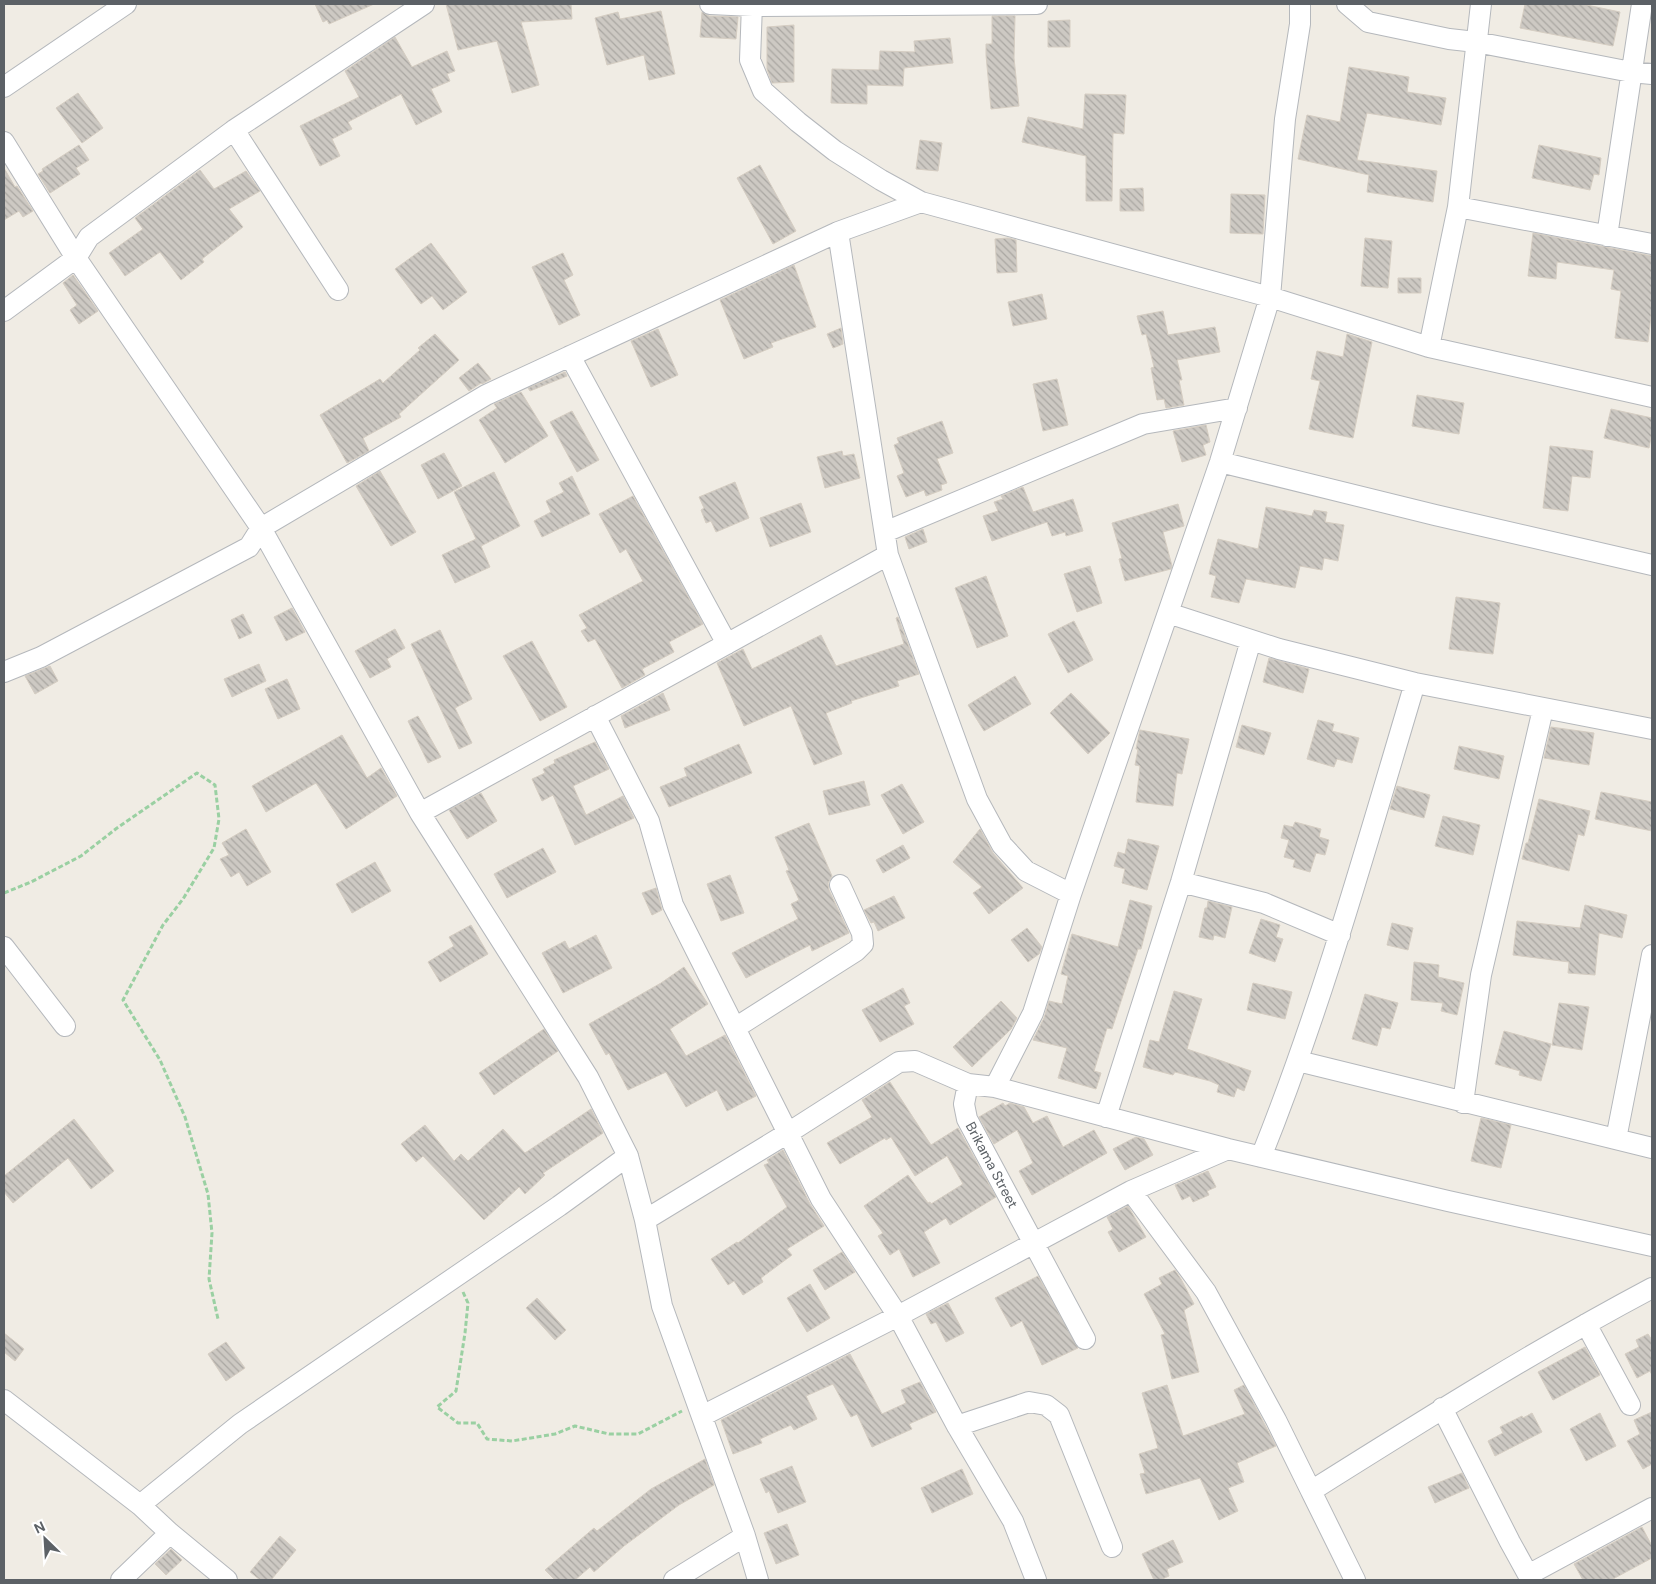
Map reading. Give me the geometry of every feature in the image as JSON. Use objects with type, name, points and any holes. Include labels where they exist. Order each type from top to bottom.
[{"type":"street","points":[[4,86],[126,4]]},
{"type":"street","points":[[4,311],[76,258],[89,237],[234,130],[424,4]]},
{"type":"street","points":[[710,4],[1036,4]]},
{"type":"street","points":[[994,1087],[1033,1013],[1220,462],[1270,297],[1285,119],[1300,24],[1300,4]]},
{"type":"street","points":[[1347,4],[1368,22],[1449,39],[1476,42],[1631,72],[1652,74]]},
{"type":"street","points":[[1429,347],[1458,207],[1481,4]]},
{"type":"street","points":[[1607,236],[1642,4]]},
{"type":"street","points":[[753,5],[750,60],[763,91],[835,151],[921,202],[1270,297],[1429,347],[1652,397]]},
{"type":"street","points":[[234,130],[338,290]]},
{"type":"street","points":[[4,142],[76,258],[261,528],[420,812],[588,1077],[628,1156],[646,1220],[662,1306],[696,1412],[745,1536],[758,1580]]},
{"type":"street","points":[[4,672],[42,657],[249,547],[261,528],[486,395],[838,232],[921,202]]},
{"type":"street","points":[[1458,207],[1652,244]]},
{"type":"street","points":[[838,232],[888,555],[977,799],[1002,846],[1026,871],[1072,894]]},
{"type":"street","points":[[570,356],[727,644]]},
{"type":"street","points":[[885,532],[1143,424],[1237,408]]},
{"type":"street","points":[[1220,462],[1444,517],[1652,565]]},
{"type":"street","points":[[420,812],[888,555]]},
{"type":"street","points":[[1168,613],[1279,649],[1415,683],[1652,729]]},
{"type":"street","points":[[1106,1117],[1181,882],[1251,640]]},
{"type":"street","points":[[1261,1157],[1298,1061],[1340,935],[1415,683]]},
{"type":"street","points":[[1464,1103],[1481,975],[1543,709]]},
{"type":"street","points":[[595,716],[649,821],[672,905],[821,1199],[898,1316],[957,1426],[1012,1520],[1036,1580]]},
{"type":"street","points":[[1181,882],[1264,904],[1340,935]]},
{"type":"street","points":[[735,1028],[856,951],[863,944],[862,933],[840,885]]},
{"type":"street","points":[[4,947],[65,1026]]},
{"type":"street","points":[[1616,1139],[1652,955]]},
{"type":"street","points":[[646,1220],[899,1062],[915,1061],[968,1084],[994,1087],[1228,1149],[1448,1202],[1652,1246]]},
{"type":"street","points":[[1298,1061],[1652,1148]]},
{"type":"street","name":"Brikama Street","points":[[968,1084],[964,1104],[967,1119],[1085,1339]]},
{"type":"street","points":[[696,1412],[898,1316],[1131,1191],[1228,1149]]},
{"type":"street","points":[[140,1505],[240,1424],[559,1206],[628,1156]]},
{"type":"street","points":[[1131,1191],[1206,1292],[1276,1420],[1355,1580]]},
{"type":"street","points":[[1312,1490],[1442,1408],[1652,1288]]},
{"type":"street","points":[[1586,1324],[1630,1405]]},
{"type":"street","points":[[4,1400],[140,1505],[170,1533],[227,1580]]},
{"type":"street","points":[[957,1426],[1029,1402],[1046,1405],[1059,1415],[1112,1547]]},
{"type":"street","points":[[1442,1408],[1530,1578],[1652,1508]]},
{"type":"street","points":[[122,1580],[170,1533]]},
{"type":"street","points":[[674,1580],[745,1536]]},
{"type":"path","points":[[4,892],[31,882],[81,856],[117,828],[197,773],[215,786],[219,819],[214,848],[183,899],[163,925],[123,1000],[160,1060],[185,1116],[208,1194],[212,1233],[209,1279],[218,1319]]},
{"type":"path","points":[[457,1275],[468,1304],[465,1333],[456,1391],[437,1407],[458,1423],[477,1422],[487,1439],[512,1441],[555,1434],[574,1426],[608,1434],[638,1434],[696,1412]]},
{"type":"building","points":[[315,4],[374,4],[329,24],[327,20],[323,22]]},
{"type":"building","points":[[446,4],[571,4],[572,19],[521,22],[539,85],[512,93],[497,41],[458,50]]},
{"type":"building","points":[[1525,4],[1582,4],[1620,12],[1613,46],[1520,28]]},
{"type":"building","points":[[661,11],[675,74],[649,80],[644,55],[607,65],[595,18],[618,12],[620,19]]},
{"type":"building","points":[[702,12],[709,16],[738,17],[736,39],[700,37]]},
{"type":"building","points":[[992,16],[1015,16],[1014,58],[1019,106],[991,109],[986,44],[992,44]]},
{"type":"building","points":[[1070,20],[1070,47],[1048,47],[1048,21]]},
{"type":"building","points":[[794,25],[794,82],[772,83],[767,69],[767,27]]},
{"type":"building","points":[[395,37],[412,67],[447,51],[455,71],[447,74],[450,81],[431,89],[442,112],[416,125],[401,94],[348,122],[352,129],[332,139],[340,156],[320,166],[300,126],[359,97],[345,71]]},
{"type":"building","points":[[950,38],[953,63],[904,68],[903,86],[867,85],[867,104],[831,103],[832,69],[879,70],[880,51],[915,52],[914,41]]},
{"type":"building","points":[[1349,67],[1409,77],[1407,92],[1446,98],[1441,125],[1367,113],[1357,160],[1437,171],[1433,202],[1367,192],[1369,175],[1298,159],[1307,115],[1340,122]]},
{"type":"building","points":[[78,93],[103,128],[82,143],[56,108]]},
{"type":"building","points":[[1085,94],[1126,95],[1124,134],[1113,133],[1112,201],[1086,201],[1086,156],[1022,142],[1028,117],[1083,129]]},
{"type":"building","points":[[920,140],[942,143],[938,171],[916,169]]},
{"type":"building","points":[[79,145],[89,160],[76,168],[80,174],[50,193],[38,174],[43,171],[42,169]]},
{"type":"building","points":[[1539,145],[1601,158],[1599,175],[1594,174],[1590,190],[1532,178]]},
{"type":"building","points":[[760,165],[796,231],[773,244],[737,178]]},
{"type":"building","points":[[4,168],[15,187],[17,186],[33,211],[23,217],[19,211],[4,220]]},
{"type":"building","points":[[200,170],[214,189],[246,171],[260,191],[229,209],[243,227],[202,259],[204,262],[181,280],[160,252],[125,276],[109,253],[143,229],[135,218]]},
{"type":"building","points":[[1143,188],[1144,211],[1120,211],[1120,189]]},
{"type":"building","points":[[1231,194],[1265,195],[1263,234],[1230,233]]},
{"type":"building","points":[[1533,233],[1652,256],[1652,307],[1648,342],[1615,338],[1621,291],[1611,289],[1614,270],[1557,262],[1556,279],[1528,276]]},
{"type":"building","points":[[1008,238],[1016,240],[1017,272],[997,273],[995,239]]},
{"type":"building","points":[[1365,238],[1392,241],[1388,288],[1361,286]]},
{"type":"building","points":[[431,243],[467,292],[443,310],[432,296],[421,304],[395,269]]},
{"type":"building","points":[[563,253],[573,275],[564,280],[580,315],[559,325],[532,267]]},
{"type":"building","points":[[794,265],[816,327],[771,343],[773,347],[744,359],[720,300]]},
{"type":"building","points":[[73,275],[98,311],[79,324],[70,310],[77,305],[63,283]]},
{"type":"building","points":[[1398,278],[1421,278],[1421,293],[1398,293]]},
{"type":"building","points":[[1042,294],[1047,319],[1013,326],[1008,302]]},
{"type":"building","points":[[1163,311],[1168,335],[1215,327],[1220,352],[1177,360],[1182,380],[1179,380],[1184,405],[1166,408],[1164,399],[1157,400],[1151,368],[1154,367],[1146,334],[1142,335],[1137,316]]},
{"type":"building","points":[[841,328],[843,344],[833,348],[827,334]]},
{"type":"building","points":[[658,329],[678,375],[651,387],[631,341]]},
{"type":"building","points":[[435,334],[459,360],[399,414],[401,417],[363,438],[369,451],[347,463],[320,415],[380,379],[383,383]]},
{"type":"building","points":[[1347,334],[1372,342],[1353,438],[1309,429],[1320,381],[1311,379],[1317,351],[1343,357]]},
{"type":"building","points":[[478,363],[491,379],[469,391],[459,378]]},
{"type":"building","points":[[565,372],[567,376],[530,391],[528,388]]},
{"type":"building","points":[[1057,379],[1068,425],[1043,431],[1033,384]]},
{"type":"building","points":[[521,392],[548,436],[505,463],[479,420],[497,408],[494,404]]},
{"type":"building","points":[[1417,395],[1464,403],[1459,434],[1412,426]]},
{"type":"building","points":[[1611,409],[1652,418],[1649,448],[1604,438]]},
{"type":"building","points":[[572,411],[599,460],[577,472],[550,422]]},
{"type":"building","points":[[942,421],[953,453],[937,459],[947,483],[941,485],[942,490],[926,496],[924,490],[906,497],[897,476],[904,473],[894,445],[899,443],[897,438]]},
{"type":"building","points":[[1206,425],[1210,442],[1203,445],[1206,455],[1182,462],[1173,431]]},
{"type":"building","points":[[1550,446],[1593,451],[1590,478],[1572,476],[1568,511],[1543,508]]},
{"type":"building","points":[[842,451],[843,456],[854,454],[860,478],[825,488],[817,457]]},
{"type":"building","points":[[444,453],[462,486],[438,499],[421,465]]},
{"type":"building","points":[[380,471],[416,532],[391,546],[356,486]]},
{"type":"building","points":[[494,472],[520,526],[481,546],[490,567],[455,583],[442,555],[476,539],[454,492]]},
{"type":"building","points":[[572,476],[590,514],[542,537],[534,521],[551,512],[546,501],[564,492],[559,483]]},
{"type":"building","points":[[735,482],[749,518],[716,532],[711,521],[706,523],[701,510],[704,508],[699,497]]},
{"type":"building","points":[[1023,487],[1033,512],[1073,499],[1083,531],[1066,536],[1065,532],[1052,536],[1047,522],[992,541],[983,516],[998,511],[994,502],[1003,499],[1001,496]]},
{"type":"building","points":[[633,496],[703,624],[669,642],[674,652],[642,669],[645,675],[622,688],[595,639],[588,642],[581,631],[587,628],[579,615],[643,581],[626,549],[620,553],[599,514]]},
{"type":"building","points":[[801,503],[811,532],[770,547],[760,518]]},
{"type":"building","points":[[1178,504],[1184,526],[1163,532],[1172,566],[1171,569],[1125,581],[1119,559],[1122,558],[1112,523]]},
{"type":"building","points":[[1266,507],[1312,516],[1314,510],[1327,512],[1325,522],[1344,525],[1338,561],[1324,558],[1322,570],[1300,566],[1295,588],[1246,579],[1239,603],[1211,597],[1216,576],[1209,574],[1218,539],[1258,549]]},
{"type":"building","points":[[923,529],[927,542],[909,549],[905,537]]},
{"type":"building","points":[[1090,566],[1102,603],[1077,612],[1064,574]]},
{"type":"building","points":[[986,576],[1008,636],[977,648],[955,588]]},
{"type":"building","points":[[1456,597],[1500,603],[1493,654],[1449,649]]},
{"type":"building","points":[[292,608],[305,632],[286,641],[274,617]]},
{"type":"building","points":[[243,614],[252,633],[239,639],[231,620]]},
{"type":"building","points":[[898,617],[919,674],[897,681],[899,686],[851,701],[852,703],[826,713],[842,754],[814,765],[791,706],[744,726],[717,663],[743,649],[752,669],[821,635],[836,666],[904,644],[896,618]]},
{"type":"building","points":[[1074,621],[1093,660],[1068,673],[1048,634]]},
{"type":"building","points":[[395,629],[405,648],[387,659],[391,667],[370,678],[355,651]]},
{"type":"building","points":[[440,630],[472,699],[455,708],[472,743],[459,749],[411,644]]},
{"type":"building","points":[[532,641],[567,707],[540,721],[503,656]]},
{"type":"building","points":[[1269,658],[1309,669],[1303,693],[1263,682]]},
{"type":"building","points":[[259,664],[266,681],[232,697],[224,679]]},
{"type":"building","points":[[50,666],[58,681],[35,694],[25,676]]},
{"type":"building","points":[[1015,676],[1031,704],[984,731],[968,705]]},
{"type":"building","points":[[287,679],[300,709],[278,719],[265,689]]},
{"type":"building","points":[[663,693],[670,710],[625,728],[621,716]]},
{"type":"building","points":[[1071,693],[1110,733],[1088,754],[1050,713]]},
{"type":"building","points":[[418,716],[441,757],[428,763],[408,721]]},
{"type":"building","points":[[1318,720],[1334,724],[1332,731],[1359,738],[1352,763],[1337,759],[1334,767],[1307,759]]},
{"type":"building","points":[[1242,725],[1271,733],[1264,755],[1236,747]]},
{"type":"building","points":[[1551,727],[1594,733],[1589,765],[1544,758]]},
{"type":"building","points":[[1140,730],[1189,739],[1182,774],[1177,773],[1173,806],[1136,802],[1140,766],[1135,765]]},
{"type":"building","points":[[342,735],[367,778],[381,768],[397,796],[346,829],[316,783],[266,812],[252,786]]},
{"type":"building","points":[[595,742],[609,769],[573,786],[586,815],[623,796],[634,818],[575,845],[553,795],[542,801],[532,779],[545,773],[543,769],[555,763],[554,760]]},
{"type":"building","points":[[739,744],[752,773],[669,807],[660,787],[687,776],[684,768]]},
{"type":"building","points":[[1459,746],[1504,756],[1499,779],[1454,769]]},
{"type":"building","points":[[864,781],[870,805],[829,815],[823,791]]},
{"type":"building","points":[[902,784],[924,822],[903,834],[881,795]]},
{"type":"building","points":[[1397,786],[1430,795],[1424,818],[1390,809]]},
{"type":"building","points":[[1601,792],[1652,802],[1652,831],[1595,819]]},
{"type":"building","points":[[481,793],[497,821],[467,839],[449,810]]},
{"type":"building","points":[[1539,799],[1590,811],[1584,836],[1578,834],[1569,871],[1522,859]]},
{"type":"building","points":[[1443,816],[1480,825],[1473,855],[1435,846]]},
{"type":"building","points":[[1295,822],[1321,829],[1319,837],[1329,840],[1325,855],[1316,853],[1310,872],[1293,867],[1295,860],[1284,857],[1289,840],[1281,838],[1284,825],[1293,827]]},
{"type":"building","points":[[809,823],[832,876],[828,883],[829,890],[849,933],[812,951],[810,945],[746,978],[732,953],[798,919],[791,904],[799,900],[786,871],[789,870],[775,837]]},
{"type":"building","points":[[246,829],[271,872],[247,886],[239,872],[231,877],[220,859],[229,855],[222,843]]},
{"type":"building","points":[[980,829],[993,853],[1023,888],[989,914],[973,893],[982,887],[953,862]]},
{"type":"building","points":[[1128,839],[1159,846],[1147,890],[1122,883],[1125,869],[1114,866],[1118,852],[1125,854]]},
{"type":"building","points":[[903,845],[910,858],[883,873],[876,860]]},
{"type":"building","points":[[543,848],[556,872],[507,898],[494,874]]},
{"type":"building","points":[[375,862],[391,891],[352,913],[336,884]]},
{"type":"building","points":[[730,875],[744,913],[721,921],[707,884]]},
{"type":"building","points":[[656,888],[662,910],[652,915],[642,893]]},
{"type":"building","points":[[894,896],[905,918],[878,931],[874,922],[871,923],[864,910]]},
{"type":"building","points":[[1130,900],[1152,906],[1141,949],[1138,949],[1112,1029],[1107,1028],[1094,1071],[1101,1073],[1096,1089],[1058,1078],[1067,1048],[1033,1040],[1044,1018],[1049,1001],[1062,1004],[1068,976],[1061,974],[1072,934],[1118,947]]},
{"type":"building","points":[[1208,901],[1232,907],[1225,938],[1214,935],[1213,940],[1199,937]]},
{"type":"building","points":[[1585,905],[1627,915],[1622,938],[1599,933],[1595,975],[1568,973],[1569,962],[1513,955],[1517,921],[1580,928]]},
{"type":"building","points":[[1261,919],[1280,925],[1276,937],[1283,939],[1275,962],[1249,953]]},
{"type":"building","points":[[1392,923],[1413,928],[1408,950],[1387,945]]},
{"type":"building","points":[[471,925],[488,954],[440,982],[428,962],[454,946],[449,937]]},
{"type":"building","points":[[1027,928],[1042,947],[1039,954],[1028,962],[1011,940]]},
{"type":"building","points":[[596,935],[612,968],[563,993],[542,953],[565,941],[569,949]]},
{"type":"building","points":[[1414,962],[1439,965],[1438,977],[1464,983],[1457,1015],[1441,1011],[1443,1003],[1411,1000]]},
{"type":"building","points":[[684,967],[708,1004],[670,1029],[686,1056],[725,1035],[756,1096],[727,1111],[717,1090],[686,1107],[666,1072],[628,1090],[609,1053],[606,1055],[589,1024],[661,983]]},
{"type":"building","points":[[1253,983],[1292,992],[1285,1019],[1247,1010]]},
{"type":"building","points":[[903,988],[910,1003],[904,1006],[914,1024],[880,1042],[862,1010]]},
{"type":"building","points":[[1174,991],[1202,999],[1187,1049],[1251,1071],[1244,1091],[1237,1088],[1234,1097],[1217,1092],[1219,1085],[1210,1081],[1175,1072],[1173,1075],[1143,1067],[1150,1040],[1159,1042]]},
{"type":"building","points":[[1365,994],[1398,1003],[1390,1029],[1382,1027],[1377,1046],[1352,1039]]},
{"type":"building","points":[[1001,1001],[1017,1018],[1011,1029],[972,1067],[953,1047]]},
{"type":"building","points":[[1559,1003],[1589,1007],[1582,1050],[1552,1045]]},
{"type":"building","points":[[544,1029],[558,1051],[494,1095],[479,1073]]},
{"type":"building","points":[[1504,1031],[1551,1044],[1541,1081],[1519,1075],[1520,1071],[1495,1064]]},
{"type":"building","points":[[890,1082],[931,1145],[958,1128],[996,1197],[950,1225],[946,1218],[924,1232],[940,1263],[913,1277],[899,1249],[890,1255],[878,1236],[883,1233],[864,1206],[908,1175],[928,1203],[930,1202],[931,1204],[963,1184],[947,1156],[915,1176],[891,1137],[886,1140],[885,1138],[840,1164],[827,1143],[872,1117],[862,1100]]},
{"type":"building","points":[[1003,1103],[1005,1106],[1010,1103],[1024,1107],[1033,1123],[1047,1116],[1063,1147],[1094,1130],[1107,1153],[1032,1195],[1019,1171],[1033,1163],[1017,1130],[994,1144],[979,1117]]},
{"type":"building","points":[[591,1109],[603,1133],[543,1173],[545,1175],[525,1194],[519,1187],[484,1220],[423,1156],[416,1162],[401,1144],[425,1125],[454,1161],[461,1154],[468,1161],[503,1129],[525,1153]]},
{"type":"building","points":[[1481,1118],[1511,1125],[1501,1168],[1471,1161]]},
{"type":"building","points":[[74,1119],[114,1171],[91,1189],[68,1158],[13,1203],[4,1192],[4,1176]]},
{"type":"building","points":[[1136,1137],[1144,1139],[1153,1155],[1125,1170],[1113,1149]]},
{"type":"building","points":[[783,1150],[810,1204],[824,1226],[787,1249],[792,1255],[761,1278],[763,1282],[743,1295],[734,1281],[728,1285],[711,1259],[738,1243],[787,1207],[764,1165],[769,1163],[767,1160]]},
{"type":"building","points":[[1208,1171],[1216,1187],[1207,1191],[1209,1195],[1193,1202],[1190,1196],[1182,1200],[1175,1185]]},
{"type":"building","points":[[1128,1206],[1146,1237],[1119,1252],[1108,1232],[1113,1229],[1107,1217]]},
{"type":"building","points":[[842,1252],[855,1272],[825,1290],[813,1270]]},
{"type":"building","points":[[1175,1270],[1194,1304],[1184,1310],[1199,1372],[1172,1379],[1161,1335],[1165,1334],[1144,1294],[1162,1284],[1159,1278]]},
{"type":"building","points":[[1038,1276],[1078,1348],[1042,1365],[1022,1321],[1011,1327],[995,1298]]},
{"type":"building","points":[[810,1284],[830,1318],[807,1332],[787,1298]]},
{"type":"building","points":[[537,1298],[566,1330],[555,1340],[526,1308]]},
{"type":"building","points":[[948,1303],[964,1333],[946,1342],[936,1322],[931,1324],[926,1314]]},
{"type":"building","points":[[4,1333],[24,1349],[15,1361],[4,1352]]},
{"type":"building","points":[[1648,1334],[1652,1340],[1652,1375],[1650,1371],[1637,1378],[1625,1354],[1639,1347],[1636,1340]]},
{"type":"building","points":[[226,1342],[245,1368],[226,1381],[208,1354]]},
{"type":"building","points":[[1585,1347],[1600,1375],[1553,1400],[1538,1372]]},
{"type":"building","points":[[850,1354],[882,1414],[906,1403],[901,1390],[920,1382],[936,1412],[909,1424],[912,1429],[872,1447],[857,1414],[851,1417],[833,1384],[806,1396],[817,1419],[794,1430],[791,1425],[760,1439],[762,1443],[733,1454],[721,1420]]},
{"type":"building","points":[[1167,1385],[1183,1436],[1245,1414],[1234,1390],[1244,1385],[1276,1446],[1237,1463],[1244,1482],[1228,1488],[1238,1511],[1219,1520],[1200,1478],[1146,1494],[1140,1474],[1145,1473],[1139,1454],[1158,1448],[1142,1393]]},
{"type":"building","points":[[1652,1412],[1652,1464],[1643,1469],[1627,1441],[1640,1434],[1634,1420]]},
{"type":"building","points":[[1532,1413],[1542,1432],[1495,1456],[1488,1441],[1503,1433],[1500,1427]]},
{"type":"building","points":[[1600,1413],[1616,1446],[1586,1461],[1570,1429]]},
{"type":"building","points":[[705,1459],[714,1485],[679,1505],[624,1546],[594,1572],[590,1567],[575,1580],[555,1580],[545,1570],[594,1528],[597,1531],[651,1489]]},
{"type":"building","points":[[792,1466],[806,1502],[778,1513],[769,1491],[766,1493],[760,1479]]},
{"type":"building","points":[[962,1469],[973,1494],[932,1513],[921,1488]]},
{"type":"building","points":[[1462,1473],[1469,1488],[1435,1503],[1428,1487]]},
{"type":"building","points":[[787,1524],[799,1555],[776,1564],[764,1533]]},
{"type":"building","points":[[1642,1527],[1652,1546],[1652,1558],[1611,1580],[1583,1580],[1574,1564]]},
{"type":"building","points":[[280,1536],[296,1550],[271,1580],[260,1580],[250,1572]]},
{"type":"building","points":[[1173,1540],[1183,1562],[1167,1569],[1169,1576],[1160,1580],[1154,1580],[1142,1554]]},
{"type":"building","points":[[171,1549],[182,1560],[166,1575],[155,1564]]}]
